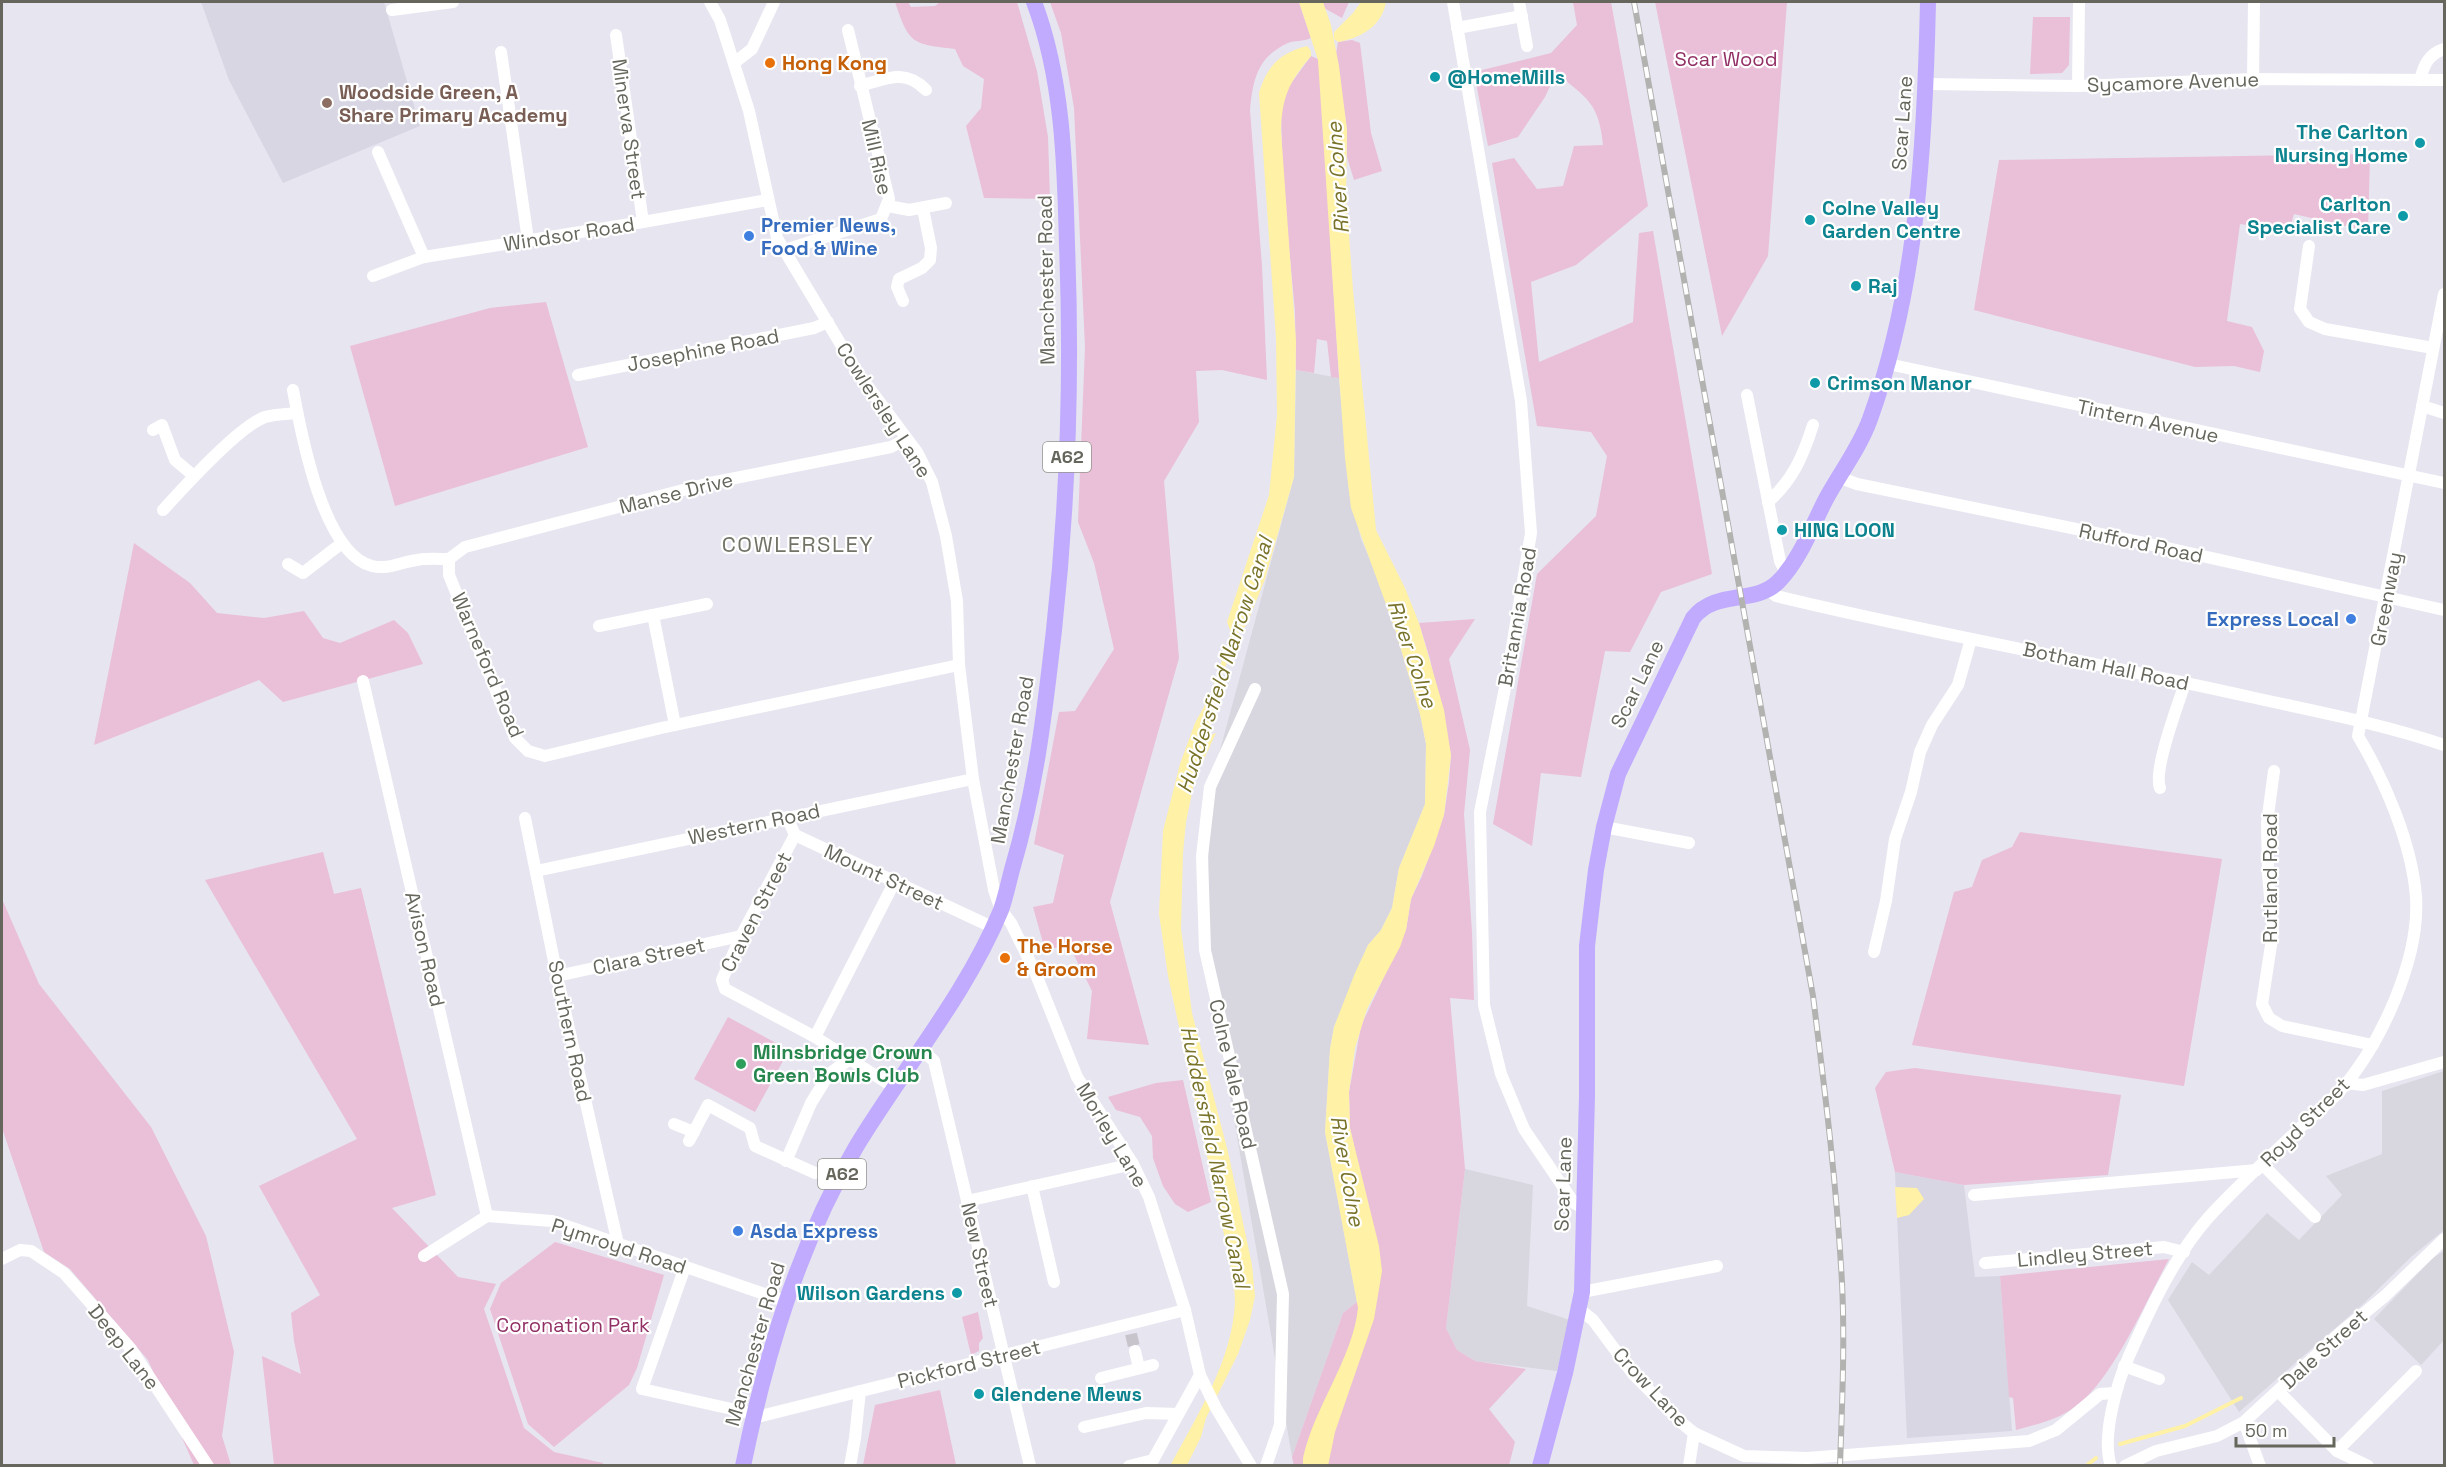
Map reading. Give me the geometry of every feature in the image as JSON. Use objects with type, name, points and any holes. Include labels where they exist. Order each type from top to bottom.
[{"type":"main road","name":"Manchester Road","points":[[743,1466],[785,1301],[809,1240],[832,1191],[858,1145],[974,963],[1001,910],[1020,845],[1031,790],[1048,690],[1058,594],[1068,436],[1069,309],[1064,160],[1055,90],[1044,32],[1034,2]]},
{"type":"main road","name":"Scar Lane","points":[[1540,1466],[1565,1373],[1580,1300],[1587,1085],[1587,946],[1604,827],[1618,774],[1693,618],[1700,609],[1714,602],[1764,591],[1778,582],[1786,573],[1869,422],[1887,364],[1902,298],[1917,205],[1926,121],[1928,2]]},
{"type":"street","points":[[392,10],[453,2]]},
{"type":"street","name":"Cowlersley Lane","points":[[710,2],[720,20],[750,111],[767,200],[777,238],[858,373],[917,452],[932,482],[946,536],[957,601],[959,664],[973,779],[994,890],[1001,910]]},
{"type":"street","points":[[734,63],[752,49],[774,2]]},
{"type":"street","name":"Britannia Road","points":[[1453,2],[1521,401],[1531,532],[1506,682],[1480,812],[1484,1005],[1501,1074],[1524,1129],[1574,1203],[1583,1208]]},
{"type":"street","points":[[1520,2],[1527,46]]},
{"type":"street","points":[[2078,86],[2079,2]]},
{"type":"street","points":[[2253,79],[2254,2]]},
{"type":"street","points":[[1457,28],[1522,16]]},
{"type":"street","name":"Mill Rise","points":[[784,250],[882,219],[888,206],[890,199],[860,86],[848,30]]},
{"type":"street","name":"Minerva Street","points":[[616,35],[643,222]]},
{"type":"street","points":[[2420,80],[2424,65],[2433,54],[2445,49]]},
{"type":"street","points":[[501,52],[528,240]]},
{"type":"street","points":[[860,86],[899,76],[917,80],[926,90]]},
{"type":"street","name":"Sycamore Avenue","points":[[1927,84],[2078,86],[2253,79],[2445,80]]},
{"type":"street","points":[[378,152],[424,257]]},
{"type":"street","name":"Windsor Road","points":[[373,276],[424,257],[767,200]]},
{"type":"street","points":[[888,206],[909,210],[946,203]]},
{"type":"street","points":[[903,301],[897,287],[899,279],[922,268],[930,260],[932,248],[923,209]]},
{"type":"street","points":[[2309,246],[2300,309],[2309,322],[2325,329],[2433,348]]},
{"type":"street","name":"Greenway","points":[[2360,722],[2445,294]]},
{"type":"street","name":"Josephine Road","points":[[578,375],[814,328],[828,322]]},
{"type":"street","name":"Tintern Avenue","points":[[1887,364],[2409,477]]},
{"type":"street","points":[[293,390],[319,498],[342,543],[354,557],[370,565],[387,567],[417,560],[449,558]]},
{"type":"street","points":[[1747,395],[1780,561],[1786,573]]},
{"type":"street","points":[[2422,406],[2445,412]]},
{"type":"street","points":[[162,510],[194,476],[243,432],[264,417],[297,413]]},
{"type":"street","points":[[153,430],[162,425],[175,460],[194,476]]},
{"type":"street","points":[[1768,502],[1777,495],[1800,463],[1813,425]]},
{"type":"street","name":"Manse Drive","points":[[449,558],[465,547],[699,486],[891,447],[906,439]]},
{"type":"street","name":"Rufford Road","points":[[1838,477],[1857,484],[2144,543],[2445,610]]},
{"type":"street","points":[[2409,477],[2445,483]]},
{"type":"street","points":[[288,564],[303,573],[342,543]]},
{"type":"street","name":"Warneford Road","points":[[449,558],[449,575],[515,738],[528,751],[545,756],[675,725],[959,664]]},
{"type":"street","name":"Botham Hall Road","points":[[1764,591],[1776,596],[1864,617],[2404,731],[2445,745]]},
{"type":"street","points":[[598,626],[707,604]]},
{"type":"street","points":[[653,615],[675,725]]},
{"type":"street","points":[[1875,952],[1886,901],[1895,838],[1911,792],[1920,752],[1932,724],[1958,685],[1971,639]]},
{"type":"street","name":"Avison Road","points":[[363,681],[487,1216]]},
{"type":"street","points":[[2160,788],[2157,780],[2160,764],[2185,683]]},
{"type":"street","name":"Colne Vale Road","points":[[1255,688],[1210,787],[1202,856],[1205,950],[1283,1294],[1280,1425],[1266,1466]]},
{"type":"street","name":"Royd Street","points":[[2111,1466],[2107,1455],[2114,1393],[2157,1295],[2207,1220],[2304,1124],[2325,1107],[2346,1083],[2373,1045],[2397,995],[2411,948],[2416,898],[2407,850],[2396,818],[2378,769],[2358,736],[2360,722]]},
{"type":"street","name":"Rutland Road","points":[[2274,771],[2266,823],[2273,932],[2262,1004],[2269,1018],[2282,1026],[2373,1045]]},
{"type":"street","name":"Western Road","points":[[536,871],[973,779]]},
{"type":"street","points":[[787,817],[795,835]]},
{"type":"street","name":"Southern Road","points":[[525,818],[557,976],[618,1244]]},
{"type":"street","points":[[1604,827],[1689,843]]},
{"type":"street","name":"Mount Street","points":[[795,835],[992,927]]},
{"type":"street","name":"Craven Street","points":[[795,835],[741,936],[722,980],[725,989],[815,1037]]},
{"type":"street","points":[[894,883],[815,1037],[895,1088]]},
{"type":"street","name":"Morley Lane","points":[[1001,910],[1011,923],[1035,972],[1077,1077],[1133,1164],[1149,1197],[1185,1310],[1202,1379],[1216,1408],[1251,1466]]},
{"type":"street","name":"Clara Street","points":[[557,976],[741,936]]},
{"type":"street","name":"New Street","points":[[921,1049],[934,1061],[1030,1466]]},
{"type":"street","points":[[786,1161],[811,1102],[829,1074],[850,1059]]},
{"type":"street","points":[[2346,1083],[2363,1085],[2445,1062]]},
{"type":"street","points":[[674,1124],[691,1137],[708,1105],[750,1128],[755,1146],[815,1173]]},
{"type":"street","points":[[967,1201],[1133,1164]]},
{"type":"street","points":[[1974,1195],[2260,1167],[2315,1217]]},
{"type":"street","points":[[1032,1186],[1054,1282]]},
{"type":"street","points":[[424,1256],[487,1216]]},
{"type":"street","name":"Pymroyd Road","points":[[487,1216],[552,1221],[785,1301]]},
{"type":"street","name":"Dale Street","points":[[2125,1466],[2157,1451],[2217,1436],[2244,1422],[2445,1239]]},
{"type":"street","name":"Lindley Street","points":[[1985,1263],[2164,1246],[2184,1252]]},
{"type":"street","name":"Deep Lane","points":[[2,1259],[20,1250],[31,1251],[64,1273],[131,1349],[208,1466]]},
{"type":"street","points":[[1580,1300],[1717,1266]]},
{"type":"street","points":[[685,1267],[642,1389],[754,1416]]},
{"type":"street","name":"Crow Lane","points":[[1580,1300],[1633,1374],[1660,1403],[1694,1433],[1744,1456],[1806,1458],[2029,1441],[2056,1430],[2100,1394],[2114,1393]]},
{"type":"street","name":"Pickford Street","points":[[754,1416],[1004,1356],[1130,1329],[1185,1310]]},
{"type":"street","points":[[1135,1351],[1139,1368]]},
{"type":"street","points":[[1101,1378],[1153,1365]]},
{"type":"street","points":[[2124,1366],[2159,1379]]},
{"type":"street","points":[[2337,1451],[2416,1371]]},
{"type":"street","points":[[1129,1466],[1153,1460],[1178,1414],[1202,1379]]},
{"type":"street","points":[[2278,1390],[2337,1451],[2368,1466]]},
{"type":"street","points":[[850,1466],[860,1391]]},
{"type":"street","points":[[1084,1427],[1146,1413],[1178,1414]]},
{"type":"street","points":[[2244,1422],[2260,1466]]},
{"type":"street","points":[[1689,1466],[1694,1433]]},
{"type":"shaded area","name":"Woodside Green, A Share Primary Academy","points":[[201,2],[384,2],[420,126],[283,183],[229,80]]},
{"type":"shaded area","points":[[1296,370],[1339,378],[1349,492],[1361,539],[1379,579],[1395,629],[1420,714],[1426,744],[1425,804],[1399,868],[1392,908],[1381,930],[1368,945],[1334,1027],[1330,1049],[1325,1132],[1357,1302],[1343,1313],[1292,1457],[1206,956],[1210,787],[1294,477]]},
{"type":"shaded area","points":[[2444,1071],[2444,1230],[2239,1412],[2168,1300],[2192,1262],[2209,1275],[2267,1213],[2299,1240],[2342,1195],[2326,1176],[2382,1154],[2382,1091]]},
{"type":"shaded area","points":[[1465,1169],[1533,1185],[1527,1306],[1570,1320],[1557,1371],[1475,1361],[1457,1350],[1446,1328]]},
{"type":"shaded area","points":[[1895,1172],[1964,1185],[1975,1277],[2000,1276],[2012,1431],[1907,1438]]},
{"type":"shaded area","points":[[2444,1251],[2444,1340],[2421,1365],[2374,1319],[2433,1258]]},
{"type":"green space","points":[[895,2],[908,2],[911,7],[935,6],[940,2],[1017,2],[1037,71],[1048,137],[1050,199],[984,198],[966,126],[981,108],[984,79],[963,66],[955,49],[929,45],[914,39],[904,26]]},
{"type":"green space","points":[[1050,2],[1299,2],[1311,38],[1288,43],[1269,55],[1258,70],[1251,99],[1267,380],[1222,370],[1196,371],[1199,422],[1164,481],[1179,658],[1110,902],[1149,1045],[1087,1039],[1092,991],[1069,945],[1045,950],[1033,907],[1053,903],[1064,855],[1034,844],[1059,712],[1075,711],[1114,649],[1094,563],[1078,522],[1085,347],[1074,108],[1061,33]]},
{"type":"green space","points":[[1323,2],[1349,2],[1342,18],[1324,8]]},
{"type":"green space","points":[[1573,2],[1611,2],[1648,206],[1576,265],[1531,282],[1539,362],[1633,322],[1639,233],[1653,231],[1712,574],[1661,592],[1630,652],[1605,651],[1581,777],[1541,773],[1532,846],[1493,824],[1537,574],[1596,516],[1607,456],[1591,432],[1537,426],[1492,163],[1514,158],[1537,189],[1563,186],[1574,146],[1603,145],[1595,110],[1576,89],[1556,73],[1545,97],[1518,137],[1488,146],[1474,72],[1551,53],[1577,25]]},
{"type":"green space","name":"Scar Wood","points":[[1655,2],[1787,2],[1768,256],[1722,336]]},
{"type":"green space","points":[[2033,17],[2070,17],[2069,65],[2062,73],[2030,74]]},
{"type":"green space","points":[[1352,40],[1360,43],[1371,133],[1382,171],[1354,180],[1347,157],[1347,130],[1336,54],[1338,42]]},
{"type":"green space","points":[[1311,56],[1318,59],[1320,73],[1339,378],[1331,377],[1327,341],[1317,339],[1314,373],[1296,370],[1295,311],[1283,184],[1281,113],[1287,89]]},
{"type":"green space","points":[[2370,154],[2368,231],[2294,214],[2289,231],[2240,224],[2227,321],[2252,327],[2264,351],[2260,372],[2234,366],[2195,367],[1974,310],[1999,160]]},
{"type":"green space","points":[[546,302],[588,447],[395,506],[350,346],[490,308]]},
{"type":"green space","points":[[134,543],[190,583],[217,613],[264,618],[304,611],[323,638],[340,643],[394,620],[408,633],[423,664],[283,702],[259,680],[94,745]]},
{"type":"green space","points":[[1475,619],[1449,659],[1470,750],[1464,814],[1474,1000],[1450,998],[1465,1169],[1446,1328],[1457,1350],[1475,1361],[1526,1369],[1489,1409],[1515,1442],[1509,1465],[1294,1466],[1292,1457],[1343,1313],[1357,1302],[1382,1271],[1350,1128],[1349,1092],[1361,1026],[1406,930],[1411,899],[1422,876],[1444,815],[1449,782],[1451,755],[1430,659],[1419,623]]},
{"type":"green space","points":[[2020,832],[2222,859],[2184,1086],[1912,1045],[1954,892],[1972,887],[1982,860],[2012,847]]},
{"type":"green space","points":[[323,852],[334,894],[361,888],[436,1195],[392,1208],[458,1277],[496,1284],[484,1309],[524,1428],[554,1452],[603,1463],[602,1465],[274,1465],[262,1356],[301,1374],[291,1313],[320,1295],[259,1186],[357,1139],[205,880]]},
{"type":"green space","points":[[2,899],[39,984],[151,1127],[206,1236],[234,1352],[222,1436],[231,1465],[194,1465],[148,1360],[70,1269],[44,1252],[2,1128]]},
{"type":"green space","name":"Milnsbridge Crown Green Bowls Club","points":[[728,1017],[789,1050],[755,1112],[694,1079]]},
{"type":"green space","points":[[1915,1068],[2121,1095],[2108,1175],[1964,1185],[1895,1172],[1875,1088],[1886,1072]]},
{"type":"green space","points":[[1183,1080],[1211,1202],[1188,1212],[1175,1204],[1163,1186],[1153,1158],[1152,1136],[1140,1117],[1116,1110],[1108,1097],[1156,1083]]},
{"type":"green space","name":"Coronation Park","points":[[555,1242],[664,1275],[637,1368],[629,1385],[554,1447],[528,1424],[490,1309],[501,1283]]},
{"type":"green space","points":[[2169,1259],[2116,1359],[2090,1394],[2062,1415],[2016,1430],[2013,1398],[2009,1397],[2000,1276]]},
{"type":"green space","points":[[978,1312],[983,1338],[979,1343],[979,1351],[971,1355],[962,1317]]},
{"type":"green space","points":[[940,1390],[956,1465],[863,1465],[875,1405]]},
{"type":"water","name":"River Colne","points":[[1299,2],[1323,2],[1331,25],[1339,66],[1347,130],[1346,193],[1353,290],[1376,530],[1405,588],[1419,623],[1444,710],[1451,755],[1444,815],[1434,846],[1411,899],[1406,930],[1400,947],[1367,1009],[1355,1048],[1349,1092],[1350,1128],[1379,1246],[1382,1271],[1374,1319],[1335,1432],[1328,1466],[1303,1465],[1303,1458],[1308,1439],[1349,1345],[1358,1308],[1325,1132],[1330,1049],[1334,1027],[1355,973],[1368,945],[1381,930],[1392,908],[1399,868],[1425,804],[1426,744],[1420,714],[1395,629],[1351,508],[1345,458],[1318,60]]},
{"type":"water","points":[[1361,2],[1386,2],[1380,18],[1369,30],[1338,42],[1334,39],[1334,32]]},
{"type":"water","name":"Huddersfield Narrow Canal","points":[[1307,46],[1311,51],[1311,56],[1288,90],[1281,131],[1296,341],[1294,477],[1265,579],[1245,627],[1237,634],[1215,696],[1215,711],[1208,732],[1209,736],[1216,733],[1195,778],[1186,822],[1183,853],[1181,929],[1192,1013],[1228,1152],[1252,1265],[1255,1296],[1250,1320],[1238,1354],[1206,1418],[1201,1437],[1187,1465],[1170,1466],[1212,1388],[1227,1346],[1235,1303],[1230,1262],[1168,976],[1159,914],[1163,831],[1180,764],[1195,723],[1210,696],[1231,633],[1227,622],[1269,495],[1277,415],[1276,338],[1259,93],[1266,75],[1276,62],[1289,52]]},
{"type":"water","points":[[1895,1187],[1917,1188],[1924,1199],[1909,1215],[1897,1218]]},
{"type":"waterway","points":[[2120,1444],[2185,1426],[2241,1398]]},
{"type":"waterway","points":[[2086,1466],[2096,1458]]},
{"type":"tunnel","points":[[1131,1334],[1135,1351]]},
{"type":"railway","points":[[1634,2],[1813,996],[1840,1247],[1843,1306],[1840,1466]]},
{"type":"place","name":"Hong Kong","points":[[770,63]]},
{"type":"place","name":"@HomeMills","points":[[1435,77]]},
{"type":"place","name":"Woodside Green, A Share Primary Academy","points":[[327,103]]},
{"type":"place","name":"The Carlton Nursing Home","points":[[2420,143]]},
{"type":"place","name":"Carlton Specialist Care","points":[[2403,216]]},
{"type":"place","name":"Colne Valley Garden Centre","points":[[1810,220]]},
{"type":"place","name":"Premier News, Food & Wine","points":[[749,236]]},
{"type":"place","name":"Raj","points":[[1856,286]]},
{"type":"place","name":"Crimson Manor","points":[[1815,383]]},
{"type":"place","name":"HING LOON","points":[[1782,530]]},
{"type":"place","name":"Express Local","points":[[2351,619]]},
{"type":"place","name":"The Horse & Groom","points":[[1005,958]]},
{"type":"place","name":"Milnsbridge Crown Green Bowls Club","points":[[741,1064]]},
{"type":"place","name":"Asda Express","points":[[738,1231]]},
{"type":"place","name":"Wilson Gardens","points":[[957,1293]]},
{"type":"place","name":"Glendene Mews","points":[[979,1394]]},
{"type":"district","name":"COWLERSLEY","points":[[798,544]]}]
